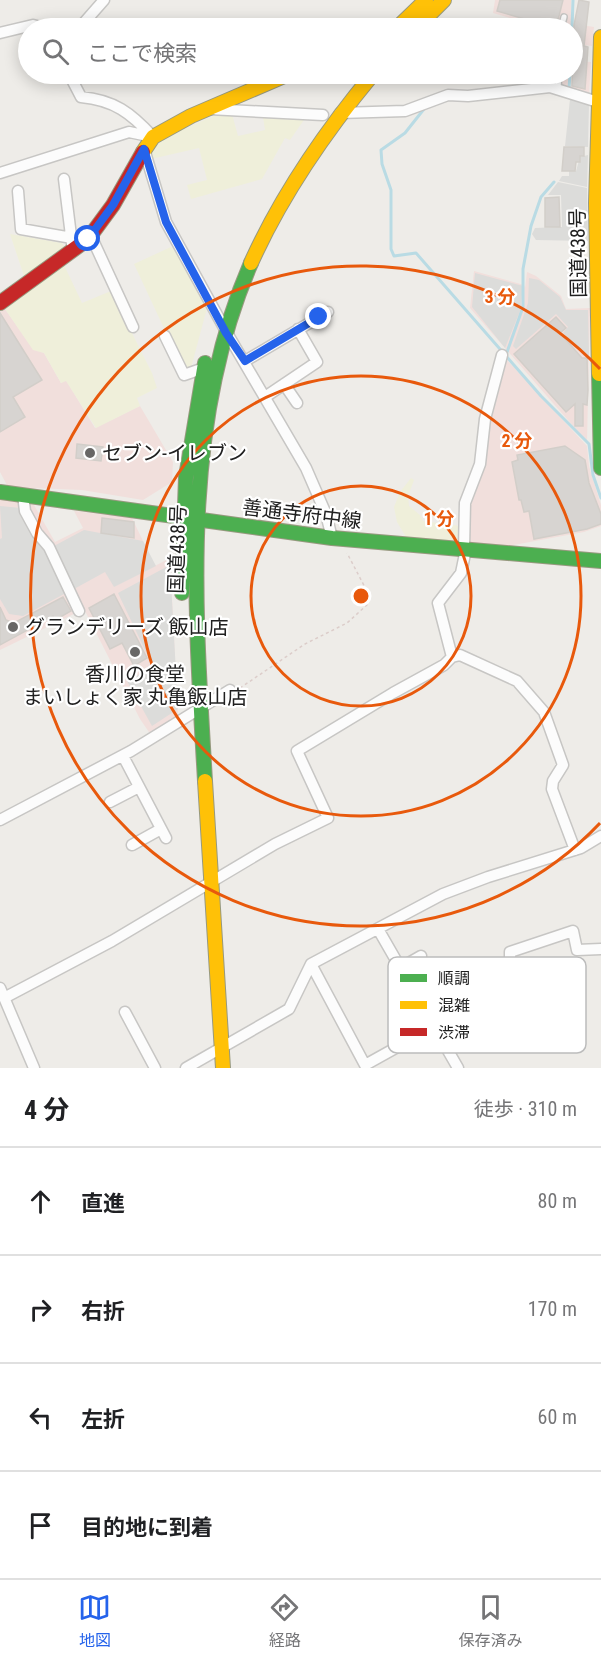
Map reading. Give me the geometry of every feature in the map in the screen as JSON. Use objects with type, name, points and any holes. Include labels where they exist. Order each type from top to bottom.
[{"type":"main road","points":[[408,18],[426,0]]},
{"type":"main road","points":[[426,18],[444,0]]},
{"type":"main road","name":"国道438号","points":[[601,37],[598,102],[601,468]]},
{"type":"main road","points":[[0,303],[74,252],[92,236],[153,137],[266,84]]},
{"type":"main road","points":[[303,143],[348,84]]},
{"type":"main road","name":"国道438号","points":[[223,1068],[214,1057],[195,709],[195,584],[200,463],[226,333],[243,283],[263,239],[301,168],[340,113],[365,84]]},
{"type":"main road","name":"国道438号","points":[[195,709],[182,607],[181,518],[186,463],[204,368],[219,319],[251,234],[284,172]]},
{"type":"main road","name":"善通寺府中線","points":[[0,492],[335,539],[601,561]]},
{"type":"street","points":[[89,18],[104,0]]},
{"type":"street","points":[[0,33],[18,29]]},
{"type":"street","points":[[74,84],[81,97],[100,99],[120,106],[153,137]]},
{"type":"street","points":[[340,113],[405,111],[448,95],[468,96],[558,88],[598,102]]},
{"type":"street","points":[[209,109],[323,114]]},
{"type":"street","points":[[0,174],[129,132],[153,137]]},
{"type":"street","points":[[144,149],[166,222],[226,333],[245,361],[306,468],[335,539]]},
{"type":"street","points":[[64,179],[74,252]]},
{"type":"street","points":[[18,191],[21,229],[72,238]]},
{"type":"street","points":[[92,236],[133,327]]},
{"type":"street","points":[[245,361],[298,329],[324,318]]},
{"type":"street","points":[[265,397],[317,362],[298,329]]},
{"type":"street","points":[[165,336],[184,375],[204,368]]},
{"type":"street","points":[[452,657],[438,603],[461,573],[465,549],[465,503],[480,465],[485,419],[502,355]]},
{"type":"street","points":[[284,384],[297,403]]},
{"type":"street","points":[[23,495],[25,511],[37,533],[49,547],[79,611]]},
{"type":"street","points":[[34,1068],[2,993],[112,941],[275,844],[328,818],[297,751],[444,665],[452,657],[460,655],[517,681],[544,712],[563,765],[553,781],[552,789],[575,850]]},
{"type":"street","points":[[0,820],[123,756],[195,709],[230,690]]},
{"type":"street","points":[[123,756],[164,834],[132,845]]},
{"type":"street","points":[[110,802],[139,787]]},
{"type":"street","points":[[186,1068],[214,1057],[289,1009],[311,964],[465,885],[575,850],[601,836]]},
{"type":"street","points":[[378,928],[394,957]]},
{"type":"street","points":[[510,957],[510,952],[573,931],[577,950],[601,949]]},
{"type":"street","points":[[311,964],[365,1065],[388,1052]]},
{"type":"street","points":[[125,1012],[155,1068]]},
{"type":"street","points":[[449,1053],[458,1068]]},
{"type":"lane","points":[[558,84],[558,88]]},
{"type":"path","points":[[230,690],[242,687],[305,644],[347,622],[368,604],[369,595],[366,587],[335,539]]},
{"type":"shaded area","points":[[495,0],[571,0],[571,18],[510,18],[493,13]]},
{"type":"shaded area","points":[[583,25],[594,27],[592,46],[583,45]]},
{"type":"shaded area","points":[[583,62],[591,62],[589,96],[571,89],[571,84],[583,84]]},
{"type":"shaded area","points":[[551,84],[568,84],[568,88]]},
{"type":"shaded area","points":[[570,99],[589,105],[588,147],[565,146]]},
{"type":"shaded area","points":[[588,155],[587,187],[559,181],[562,176],[569,176],[569,171],[576,171],[580,157]]},
{"type":"shaded area","points":[[558,182],[587,188],[588,241],[536,240],[532,234],[535,228],[562,227],[561,195],[548,195]]},
{"type":"shaded area","points":[[474,271],[524,285],[525,288],[527,272],[536,276],[561,296],[566,309],[590,308],[587,442],[470,308]]},
{"type":"shaded area","points":[[475,273],[523,286],[520,311],[505,348],[472,307]]},
{"type":"shaded area","points":[[529,278],[539,280],[560,297],[566,310],[588,310],[589,356],[584,356],[563,333],[568,327],[556,314],[516,349],[513,346],[528,303]]},
{"type":"shaded area","points":[[3,306],[33,349],[44,353],[61,383],[66,380],[95,428],[140,406],[173,462],[172,482],[143,500],[82,490],[8,487],[0,472],[0,308]]},
{"type":"shaded area","points":[[507,360],[587,446],[589,466],[601,505],[601,526],[584,532],[508,546],[469,544],[470,508],[486,459],[491,420]]},
{"type":"shaded area","points":[[0,499],[34,505],[55,542],[83,528],[74,511],[132,518],[155,566],[170,558],[178,717],[151,735],[140,719],[84,609],[0,650]]},
{"type":"shaded area","points":[[0,506],[21,508],[45,548],[66,593],[23,616],[9,614],[0,599],[0,539],[2,538]]},
{"type":"shaded area","points":[[84,530],[143,541],[156,566],[114,587],[105,572],[74,589],[54,546]]},
{"type":"shaded area","points":[[170,565],[178,709],[152,726],[127,681],[153,667],[118,593]]},
{"type":"green space","points":[[218,114],[232,114],[238,136],[265,130],[263,117],[306,117],[290,140],[285,138],[262,179],[191,199],[187,185],[207,180],[199,148],[151,159],[148,150],[168,136]]},
{"type":"green space","points":[[10,234],[62,243],[67,250],[25,279]]},
{"type":"green space","points":[[173,246],[207,308],[191,368],[183,369],[134,264]]},
{"type":"green space","points":[[64,265],[82,303],[111,291],[152,373],[157,388],[137,398],[140,406],[96,428],[66,381],[61,383],[44,353],[33,350],[3,306]]},
{"type":"green space","points":[[411,478],[414,480],[408,496],[409,506],[420,515],[423,521],[460,526],[460,545],[409,542],[397,522],[394,507],[400,492]]},
{"type":"building","points":[[500,0],[563,0],[558,18],[521,18],[497,11]]},
{"type":"building","points":[[579,0],[589,2],[584,46],[588,47],[585,89],[572,86],[572,84],[583,84],[583,18],[575,18]]},
{"type":"building","points":[[564,147],[584,147],[584,156],[580,156],[580,162],[576,162],[575,171],[562,171]]},
{"type":"building","points":[[559,197],[560,227],[545,227],[545,198]]},
{"type":"building","points":[[0,313],[42,380],[13,397],[25,417],[0,432]]},
{"type":"building","points":[[556,317],[566,328],[560,333],[582,358],[587,358],[588,390],[587,405],[583,404],[583,426],[575,426],[575,404],[566,412],[514,354]]},
{"type":"building","points":[[77,444],[103,447],[101,461],[76,458]]},
{"type":"building","points":[[565,446],[585,460],[589,483],[601,514],[601,524],[587,529],[534,539],[529,511],[524,512],[521,500],[519,500],[512,462],[518,460],[517,455]]},
{"type":"building","points":[[102,518],[134,522],[134,538],[101,533]]},
{"type":"building","points":[[114,594],[147,658],[134,666],[122,643],[110,649],[89,608]]},
{"type":"building","points":[[63,597],[71,611],[55,620],[53,616],[0,645],[0,607],[6,620],[14,623]]},
{"type":"waterway","points":[[572,18],[573,0]]},
{"type":"waterway","points":[[569,84],[569,89]]},
{"type":"waterway","points":[[424,109],[405,133],[381,150],[382,164],[391,190],[391,249],[394,256],[416,253],[541,396],[589,444],[593,475],[601,498]]},
{"type":"waterway","points":[[506,355],[523,307],[523,269],[531,226],[541,197],[554,182]]},
{"type":"traffic: fast","points":[[205,781],[196,584],[203,453],[212,389],[228,325],[251,263]]},
{"type":"traffic: fast","points":[[182,593],[186,477],[205,363]]},
{"type":"traffic: fast","points":[[599,374],[601,468]]},
{"type":"traffic: fast","points":[[0,492],[332,538],[601,561]]},
{"type":"traffic: slow","points":[[407,18],[426,0]]},
{"type":"traffic: slow","points":[[426,18],[444,0]]},
{"type":"traffic: slow","points":[[599,374],[596,203],[601,37]]},
{"type":"traffic: slow","points":[[143,152],[153,137],[191,116],[266,84]]},
{"type":"traffic: slow","points":[[251,263],[276,213],[306,164],[365,84]]},
{"type":"traffic: slow","points":[[205,781],[223,1068]]},
{"type":"traffic: jam","points":[[0,303],[88,239],[113,205],[143,152]]},
{"type":"place","name":"セブン-イレブン","points":[[90,453]]},
{"type":"place","name":"グランデリーズ 飯山店","points":[[13,627]]},
{"type":"place","name":"香川の食堂 まいしょく家 丸亀飯山店","points":[[135,652]]},
{"type":"route","points":[[88,239],[113,205],[144,149],[166,222],[226,333],[245,361],[319,317]]}]
